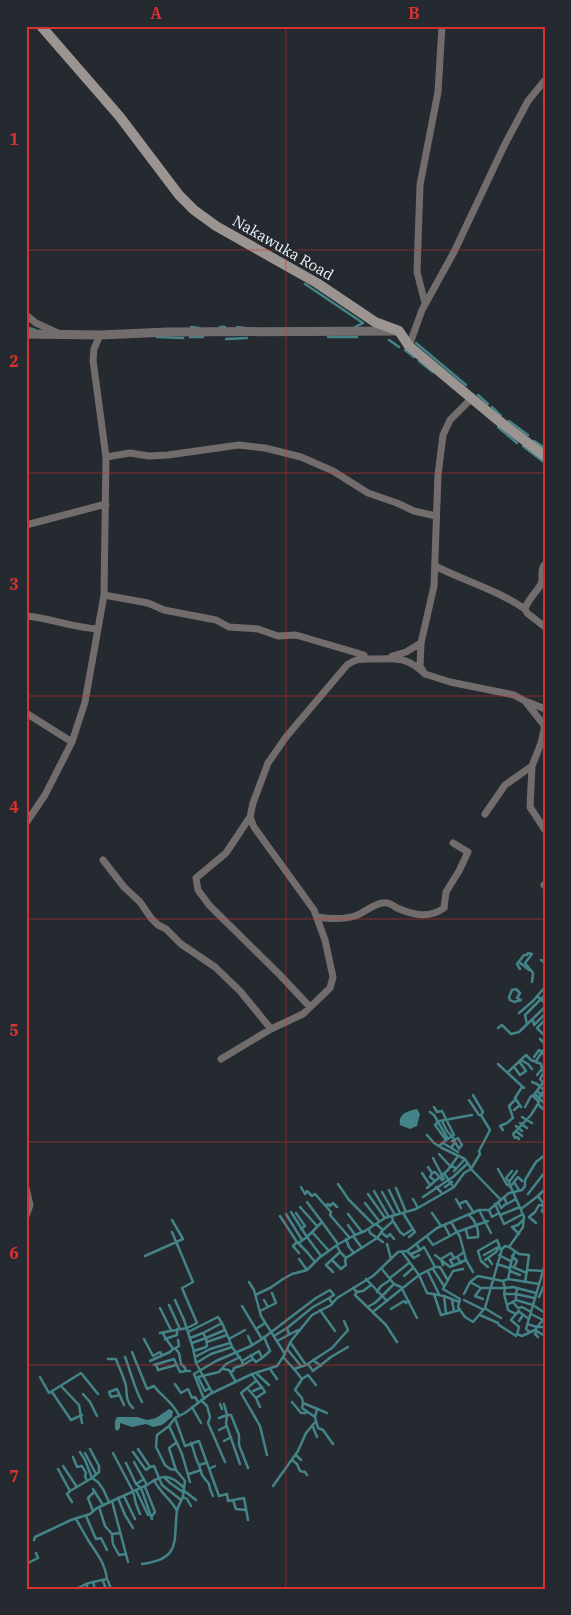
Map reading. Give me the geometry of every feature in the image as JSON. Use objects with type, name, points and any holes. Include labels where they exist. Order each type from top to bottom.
[{"type":"main road","name":"Nakawuka Road","points":[[40,26],[120,116],[179,195],[194,210],[222,230],[317,283],[375,322],[399,332]]},
{"type":"main road","points":[[399,332],[409,346],[494,417],[545,456]]},
{"type":"street","points":[[425,303],[417,272],[420,185],[438,92],[442,26]]},
{"type":"street","points":[[409,346],[425,303],[454,252],[504,144],[528,101],[545,80]]},
{"type":"street","points":[[26,315],[36,323],[58,334]]},
{"type":"street","points":[[26,334],[399,332]]},
{"type":"street","points":[[94,350],[102,339],[120,334]]},
{"type":"street","points":[[26,823],[45,795],[72,742],[84,702],[104,595],[106,457],[93,360],[94,350],[100,335]]},
{"type":"street","points":[[425,674],[420,666],[421,643],[434,586],[438,475],[445,428],[450,420],[472,398]]},
{"type":"street","points":[[106,457],[130,454],[168,455],[239,445],[265,448],[301,457],[333,471],[368,494],[397,503],[414,511],[436,516]]},
{"type":"street","points":[[26,525],[106,504]]},
{"type":"street","points":[[525,609],[529,600],[541,585],[542,568],[545,564]]},
{"type":"street","points":[[435,566],[493,590],[525,609],[527,613],[545,627]]},
{"type":"street","points":[[104,595],[148,603],[164,610],[216,620],[229,627],[258,629],[278,636],[296,636],[360,655],[386,658],[406,652],[421,643]]},
{"type":"street","points":[[26,616],[44,617],[81,629],[98,630]]},
{"type":"street","points":[[310,1007],[280,974],[209,904],[198,890],[196,878],[226,853],[250,817],[253,802],[268,763],[286,737],[347,664],[360,658],[393,657],[415,665],[425,674],[450,682],[514,695],[545,709]]},
{"type":"street","points":[[485,814],[505,786],[532,766],[538,755],[544,725],[525,701]]},
{"type":"street","points":[[26,713],[72,742]]},
{"type":"street","points":[[532,766],[530,807],[545,830]]},
{"type":"street","points":[[221,1059],[271,1029],[304,1014],[330,988],[333,977],[332,966],[314,910],[254,827],[250,817]]},
{"type":"street","points":[[317,917],[331,920],[356,915],[386,902],[417,915],[438,912],[444,908],[446,892],[468,852],[454,843]]},
{"type":"street","points":[[102,860],[158,925],[166,929],[181,944],[215,967],[240,991],[271,1029]]},
{"type":"street","points":[[323,935],[323,928],[331,920]]},
{"type":"street","points":[[26,1188],[30,1205],[26,1216]]},
{"type":"water","points":[[417,1109],[420,1114],[417,1126],[410,1129],[400,1125],[400,1118],[402,1116],[407,1112]]},
{"type":"water","points":[[169,1409],[173,1411],[172,1417],[162,1425],[153,1427],[146,1424],[132,1427],[120,1423],[120,1428],[117,1431],[115,1429],[117,1417],[137,1417],[147,1420],[156,1418]]},
{"type":"waterway","points":[[305,284],[363,323],[355,327]]},
{"type":"waterway","points":[[26,327],[35,330]]},
{"type":"waterway","points":[[191,327],[199,328]]},
{"type":"waterway","points":[[220,327],[225,327]]},
{"type":"waterway","points":[[237,327],[245,328]]},
{"type":"waterway","points":[[157,337],[183,338]]},
{"type":"waterway","points":[[190,337],[203,337]]},
{"type":"waterway","points":[[328,337],[357,337]]},
{"type":"waterway","points":[[226,339],[247,338]]},
{"type":"waterway","points":[[389,340],[399,347]]},
{"type":"waterway","points":[[416,343],[466,385]]},
{"type":"waterway","points":[[405,350],[414,357]]},
{"type":"waterway","points":[[419,361],[433,372]]},
{"type":"waterway","points":[[478,395],[488,404]]},
{"type":"waterway","points":[[492,407],[501,416]]},
{"type":"waterway","points":[[509,421],[528,435]]},
{"type":"waterway","points":[[498,427],[517,443]]},
{"type":"waterway","points":[[534,441],[545,448]]},
{"type":"waterway","points":[[523,446],[545,463]]},
{"type":"waterway","points":[[520,969],[517,964],[524,955],[532,954],[525,963],[533,973],[532,982]]},
{"type":"waterway","points":[[541,960],[545,963]]},
{"type":"waterway","points":[[519,962],[529,970]]},
{"type":"waterway","points":[[519,1013],[545,987]]},
{"type":"waterway","points":[[516,989],[520,993],[517,998],[521,1000],[514,1002],[509,997],[512,990],[516,989]]},
{"type":"waterway","points":[[527,1024],[525,1015],[545,995]]},
{"type":"waterway","points":[[537,996],[545,1003]]},
{"type":"waterway","points":[[498,1028],[502,1025],[511,1034],[519,1032],[545,1007]]},
{"type":"waterway","points":[[533,1020],[534,1025],[545,1014]]},
{"type":"waterway","points":[[544,1021],[537,1028],[545,1036]]},
{"type":"waterway","points":[[540,1039],[545,1044]]},
{"type":"waterway","points":[[545,1048],[542,1052],[545,1056]]},
{"type":"waterway","points":[[534,1057],[539,1050],[542,1052]]},
{"type":"waterway","points":[[536,1061],[542,1052]]},
{"type":"waterway","points":[[508,1072],[526,1055],[531,1060],[541,1064],[545,1073]]},
{"type":"waterway","points":[[521,1060],[532,1069]]},
{"type":"waterway","points":[[514,1067],[520,1075],[526,1071],[519,1061]]},
{"type":"waterway","points":[[498,1064],[524,1088]]},
{"type":"waterway","points":[[537,1075],[542,1069]]},
{"type":"waterway","points":[[544,1072],[540,1079],[545,1085]]},
{"type":"waterway","points":[[525,1107],[531,1096],[533,1096],[545,1080]]},
{"type":"waterway","points":[[532,1082],[544,1090]]},
{"type":"waterway","points":[[521,1107],[515,1098],[522,1087]]},
{"type":"waterway","points":[[538,1099],[545,1089]]},
{"type":"waterway","points":[[537,1091],[545,1098]]},
{"type":"waterway","points":[[535,1094],[545,1104]]},
{"type":"waterway","points":[[473,1095],[483,1112],[481,1115],[490,1130],[479,1151],[480,1154],[471,1169],[500,1199]]},
{"type":"waterway","points":[[519,1139],[515,1138],[513,1134],[531,1115],[539,1102],[533,1096]]},
{"type":"waterway","points":[[503,1130],[500,1126],[513,1118],[509,1106],[516,1099]]},
{"type":"waterway","points":[[469,1100],[479,1115],[481,1115]]},
{"type":"waterway","points":[[538,1104],[543,1109]]},
{"type":"waterway","points":[[514,1110],[520,1105]]},
{"type":"waterway","points":[[434,1107],[437,1112],[442,1111],[454,1135],[446,1140]]},
{"type":"waterway","points":[[430,1112],[434,1115],[448,1139]]},
{"type":"waterway","points":[[439,1146],[446,1140],[435,1125],[439,1121],[472,1115]]},
{"type":"waterway","points":[[522,1117],[532,1123]]},
{"type":"waterway","points":[[442,1121],[447,1131],[455,1140]]},
{"type":"waterway","points":[[520,1123],[527,1128]]},
{"type":"waterway","points":[[516,1126],[522,1131]]},
{"type":"waterway","points":[[516,1131],[522,1136]]},
{"type":"waterway","points":[[427,1135],[434,1143],[465,1159],[468,1164]]},
{"type":"waterway","points":[[455,1142],[452,1141],[458,1138],[462,1145],[459,1148]]},
{"type":"waterway","points":[[451,1148],[455,1142],[459,1149]]},
{"type":"waterway","points":[[443,1143],[458,1152]]},
{"type":"waterway","points":[[439,1154],[450,1166],[456,1169]]},
{"type":"waterway","points":[[142,1564],[155,1562],[170,1553],[175,1540],[177,1511],[183,1496],[185,1481],[176,1470],[170,1469],[165,1465],[156,1447],[157,1435],[169,1426],[175,1418],[185,1413],[210,1394],[252,1374],[277,1366],[291,1341],[312,1315],[331,1305],[337,1298],[373,1276],[398,1252],[407,1251],[437,1228],[479,1210],[489,1210],[509,1193],[522,1190],[525,1186],[525,1180],[536,1162],[545,1155]]},
{"type":"waterway","points":[[427,1188],[448,1170],[458,1156]]},
{"type":"waterway","points":[[433,1158],[444,1179]]},
{"type":"waterway","points":[[454,1171],[465,1159]]},
{"type":"waterway","points":[[255,1295],[292,1274],[307,1270],[319,1258],[337,1245],[365,1231],[385,1218],[416,1209],[454,1187],[464,1173],[471,1169],[468,1163],[453,1177],[423,1197]]},
{"type":"waterway","points":[[428,1167],[432,1173],[435,1172],[442,1180]]},
{"type":"waterway","points":[[498,1169],[507,1185],[510,1185],[524,1217],[523,1227],[509,1247],[519,1254],[529,1255],[527,1270]]},
{"type":"waterway","points":[[510,1185],[506,1178],[512,1171]]},
{"type":"waterway","points":[[509,1182],[517,1171]]},
{"type":"waterway","points":[[528,1194],[545,1172]]},
{"type":"waterway","points":[[422,1173],[430,1185]]},
{"type":"waterway","points":[[432,1173],[430,1177],[435,1181]]},
{"type":"waterway","points":[[444,1173],[452,1185]]},
{"type":"waterway","points":[[514,1182],[518,1177],[522,1181]]},
{"type":"waterway","points":[[445,1187],[452,1182]]},
{"type":"waterway","points":[[510,1187],[514,1182],[519,1190]]},
{"type":"waterway","points":[[338,1184],[349,1200],[374,1225]]},
{"type":"waterway","points":[[301,1187],[305,1194],[307,1191],[312,1196],[315,1194],[349,1237]]},
{"type":"waterway","points":[[436,1187],[441,1192]]},
{"type":"waterway","points":[[396,1188],[406,1212]]},
{"type":"waterway","points":[[536,1223],[529,1217],[539,1205],[545,1206],[538,1196],[545,1189]]},
{"type":"waterway","points":[[389,1190],[400,1213]]},
{"type":"waterway","points":[[374,1191],[389,1217]]},
{"type":"waterway","points":[[382,1192],[395,1215]]},
{"type":"waterway","points":[[368,1194],[385,1218]]},
{"type":"waterway","points":[[521,1209],[538,1196]]},
{"type":"waterway","points":[[504,1197],[507,1204],[516,1199]]},
{"type":"waterway","points":[[413,1199],[418,1208]]},
{"type":"waterway","points":[[456,1199],[461,1208]]},
{"type":"waterway","points":[[459,1204],[466,1201],[474,1213]]},
{"type":"waterway","points":[[307,1202],[322,1222]]},
{"type":"waterway","points":[[498,1202],[501,1208],[507,1203]]},
{"type":"waterway","points":[[326,1206],[328,1204],[330,1206],[333,1203],[337,1207]]},
{"type":"waterway","points":[[365,1203],[379,1221]]},
{"type":"waterway","points":[[495,1204],[500,1215],[520,1207]]},
{"type":"waterway","points":[[300,1207],[317,1226]]},
{"type":"waterway","points":[[544,1207],[542,1211],[545,1214]]},
{"type":"waterway","points":[[479,1210],[491,1233]]},
{"type":"waterway","points":[[489,1210],[492,1217],[499,1213]]},
{"type":"waterway","points":[[291,1212],[307,1237],[312,1232],[329,1251]]},
{"type":"waterway","points":[[296,1213],[305,1226],[301,1229]]},
{"type":"waterway","points":[[403,1213],[413,1229]]},
{"type":"waterway","points":[[432,1213],[441,1226]]},
{"type":"waterway","points":[[286,1214],[302,1240]]},
{"type":"waterway","points":[[348,1214],[362,1232]]},
{"type":"waterway","points":[[500,1215],[504,1224],[523,1214]]},
{"type":"waterway","points":[[466,1230],[468,1238],[478,1237],[476,1225],[469,1215]]},
{"type":"waterway","points":[[280,1216],[297,1242],[315,1262]]},
{"type":"waterway","points":[[332,1260],[341,1269],[346,1265],[346,1258],[377,1238],[393,1221],[392,1216]]},
{"type":"waterway","points":[[519,1234],[512,1227],[518,1225],[524,1219]]},
{"type":"waterway","points":[[145,1256],[183,1239],[172,1220]]},
{"type":"waterway","points":[[393,1221],[404,1235],[413,1229],[415,1232],[409,1237]]},
{"type":"waterway","points":[[427,1237],[433,1245],[457,1232],[488,1221]]},
{"type":"waterway","points":[[312,1232],[322,1222],[338,1244]]},
{"type":"waterway","points":[[451,1222],[460,1237],[466,1260],[473,1272]]},
{"type":"waterway","points":[[376,1224],[383,1230]]},
{"type":"waterway","points":[[348,1225],[355,1235]]},
{"type":"waterway","points":[[444,1225],[450,1236]]},
{"type":"waterway","points":[[369,1229],[370,1233],[383,1242]]},
{"type":"waterway","points":[[160,1333],[187,1328],[197,1323],[182,1288],[193,1282],[172,1232]]},
{"type":"waterway","points":[[381,1232],[387,1237],[390,1234],[394,1239]]},
{"type":"waterway","points":[[353,1236],[362,1248]]},
{"type":"waterway","points":[[300,1242],[307,1237],[321,1256]]},
{"type":"waterway","points":[[346,1239],[354,1253]]},
{"type":"waterway","points":[[488,1267],[481,1261],[478,1251],[497,1240],[501,1250]]},
{"type":"waterway","points":[[297,1242],[293,1246],[299,1253]]},
{"type":"waterway","points":[[387,1244],[391,1259]]},
{"type":"waterway","points":[[417,1245],[420,1250],[424,1247],[435,1267],[419,1275],[427,1293],[444,1296]]},
{"type":"waterway","points":[[337,1246],[346,1258]]},
{"type":"waterway","points":[[463,1269],[453,1271],[443,1289],[460,1299],[458,1307],[465,1317],[473,1322],[485,1308],[502,1249],[505,1246],[509,1247]]},
{"type":"waterway","points":[[484,1255],[498,1247]]},
{"type":"waterway","points":[[485,1260],[496,1252],[499,1247]]},
{"type":"waterway","points":[[411,1254],[420,1250]]},
{"type":"waterway","points":[[407,1251],[414,1258],[419,1255]]},
{"type":"waterway","points":[[508,1279],[515,1251]]},
{"type":"waterway","points":[[333,1272],[326,1265],[340,1252]]},
{"type":"waterway","points":[[402,1252],[419,1275]]},
{"type":"waterway","points":[[457,1257],[464,1252]]},
{"type":"waterway","points":[[545,1252],[545,1261]]},
{"type":"waterway","points":[[443,1265],[441,1259],[451,1253],[454,1258]]},
{"type":"waterway","points":[[435,1255],[450,1267],[466,1260]]},
{"type":"waterway","points":[[499,1255],[510,1261]]},
{"type":"waterway","points":[[512,1256],[517,1261],[514,1267]]},
{"type":"waterway","points":[[453,1265],[450,1260],[457,1257],[461,1263]]},
{"type":"waterway","points":[[488,1258],[492,1264]]},
{"type":"waterway","points":[[299,1259],[307,1270]]},
{"type":"waterway","points":[[390,1278],[409,1263]]},
{"type":"waterway","points":[[497,1264],[509,1268]]},
{"type":"waterway","points":[[530,1332],[526,1329],[545,1264]]},
{"type":"waterway","points":[[510,1266],[527,1273]]},
{"type":"waterway","points":[[436,1267],[440,1267],[447,1279]]},
{"type":"waterway","points":[[404,1276],[413,1268]]},
{"type":"waterway","points":[[382,1269],[394,1284],[401,1287],[417,1318]]},
{"type":"waterway","points":[[433,1269],[444,1286]]},
{"type":"waterway","points":[[525,1282],[527,1270],[543,1271]]},
{"type":"waterway","points":[[510,1271],[520,1275]]},
{"type":"waterway","points":[[428,1272],[439,1294]]},
{"type":"waterway","points":[[374,1311],[419,1275]]},
{"type":"waterway","points":[[464,1294],[470,1282],[478,1276],[503,1281],[508,1279],[539,1284]]},
{"type":"waterway","points":[[366,1279],[387,1301]]},
{"type":"waterway","points":[[377,1292],[381,1286],[390,1280]]},
{"type":"waterway","points":[[503,1281],[505,1288],[513,1287],[536,1293]]},
{"type":"waterway","points":[[249,1282],[254,1290],[261,1316],[285,1354]]},
{"type":"waterway","points":[[470,1282],[481,1288]]},
{"type":"waterway","points":[[539,1297],[545,1283]]},
{"type":"waterway","points":[[367,1307],[375,1303],[394,1284]]},
{"type":"waterway","points":[[357,1292],[363,1291],[371,1285]]},
{"type":"waterway","points":[[353,1288],[357,1292],[355,1295],[386,1325],[397,1342]]},
{"type":"waterway","points":[[483,1299],[475,1296],[481,1288],[505,1288],[504,1294]]},
{"type":"waterway","points":[[517,1289],[516,1294],[534,1298]]},
{"type":"waterway","points":[[242,1306],[262,1339],[316,1298],[330,1290],[334,1295],[329,1298]]},
{"type":"waterway","points":[[260,1311],[276,1303],[272,1293]]},
{"type":"waterway","points":[[434,1294],[441,1315],[460,1310]]},
{"type":"waterway","points":[[516,1300],[507,1305],[504,1294],[516,1294],[516,1300],[533,1305],[545,1313]]},
{"type":"waterway","points":[[446,1313],[444,1296],[459,1302]]},
{"type":"waterway","points":[[287,1328],[313,1307],[329,1298],[332,1303]]},
{"type":"waterway","points":[[175,1300],[184,1320],[196,1363],[212,1392]]},
{"type":"waterway","points":[[264,1300],[268,1307]]},
{"type":"waterway","points":[[452,1300],[454,1311]]},
{"type":"waterway","points":[[464,1300],[482,1309]]},
{"type":"waterway","points":[[391,1309],[404,1301],[406,1303],[409,1301]]},
{"type":"waterway","points":[[513,1302],[518,1308],[522,1307],[531,1312]]},
{"type":"waterway","points":[[169,1305],[180,1329]]},
{"type":"waterway","points":[[507,1305],[508,1310],[516,1314],[519,1311]]},
{"type":"waterway","points":[[160,1308],[171,1330]]},
{"type":"waterway","points":[[486,1309],[501,1318]]},
{"type":"waterway","points":[[320,1310],[335,1331]]},
{"type":"waterway","points":[[518,1311],[529,1319]]},
{"type":"waterway","points":[[516,1314],[511,1320],[519,1327],[517,1334],[522,1336],[535,1330]]},
{"type":"waterway","points":[[531,1314],[543,1320],[545,1318]]},
{"type":"waterway","points":[[480,1315],[498,1323],[516,1336]]},
{"type":"waterway","points":[[519,1321],[523,1315]]},
{"type":"waterway","points":[[188,1332],[218,1317],[222,1323]]},
{"type":"waterway","points":[[527,1324],[537,1327],[543,1320]]},
{"type":"waterway","points":[[290,1342],[306,1365],[332,1348],[348,1330],[344,1321]]},
{"type":"waterway","points":[[203,1333],[222,1323],[229,1339]]},
{"type":"waterway","points":[[256,1329],[265,1323]]},
{"type":"waterway","points":[[545,1329],[537,1327],[535,1330],[545,1336]]},
{"type":"waterway","points":[[274,1336],[287,1328],[289,1334]]},
{"type":"waterway","points":[[165,1339],[177,1335],[177,1329]]},
{"type":"waterway","points":[[190,1338],[203,1333],[206,1338],[225,1330]]},
{"type":"waterway","points":[[245,1330],[229,1339],[242,1361],[259,1351],[262,1358],[270,1351],[264,1337]]},
{"type":"waterway","points":[[277,1341],[298,1330]]},
{"type":"waterway","points":[[537,1331],[535,1334],[538,1337]]},
{"type":"waterway","points":[[150,1361],[173,1349],[163,1333]]},
{"type":"waterway","points":[[207,1342],[227,1335]]},
{"type":"waterway","points":[[248,1336],[252,1345]]},
{"type":"waterway","points":[[192,1343],[206,1338],[207,1346]]},
{"type":"waterway","points":[[144,1339],[153,1356],[160,1352],[162,1355]]},
{"type":"waterway","points":[[204,1399],[194,1374],[262,1339]]},
{"type":"waterway","points":[[174,1349],[179,1346],[178,1340]]},
{"type":"waterway","points":[[195,1357],[210,1349],[230,1343]]},
{"type":"waterway","points":[[194,1351],[206,1347]]},
{"type":"waterway","points":[[196,1363],[211,1354],[232,1347]]},
{"type":"waterway","points":[[308,1364],[313,1371],[348,1347]]},
{"type":"waterway","points":[[175,1348],[179,1353],[181,1364],[186,1371],[190,1371]]},
{"type":"waterway","points":[[287,1349],[301,1366]]},
{"type":"waterway","points":[[132,1352],[147,1389],[154,1386],[179,1416]]},
{"type":"waterway","points":[[243,1365],[253,1359],[251,1355]]},
{"type":"waterway","points":[[125,1357],[142,1402]]},
{"type":"waterway","points":[[198,1377],[219,1372],[226,1364],[240,1357]]},
{"type":"waterway","points":[[283,1357],[294,1369],[306,1365]]},
{"type":"waterway","points":[[253,1359],[256,1362],[262,1358]]},
{"type":"waterway","points":[[108,1359],[116,1359],[125,1383],[128,1401],[133,1408]]},
{"type":"waterway","points":[[154,1365],[174,1359],[180,1372],[186,1371]]},
{"type":"waterway","points":[[313,1360],[321,1366]]},
{"type":"waterway","points":[[230,1372],[234,1368],[243,1365],[242,1361]]},
{"type":"waterway","points":[[156,1364],[158,1370],[176,1365]]},
{"type":"waterway","points":[[223,1369],[229,1370],[236,1382]]},
{"type":"waterway","points":[[270,1369],[277,1379]]},
{"type":"waterway","points":[[294,1369],[302,1379]]},
{"type":"waterway","points":[[40,1377],[49,1393],[81,1373],[98,1394]]},
{"type":"waterway","points":[[252,1374],[265,1392],[256,1398]]},
{"type":"waterway","points":[[257,1374],[269,1385]]},
{"type":"waterway","points":[[316,1385],[308,1375],[302,1379],[295,1390],[302,1398],[303,1403],[327,1413]]},
{"type":"waterway","points":[[198,1377],[205,1391],[210,1388]]},
{"type":"waterway","points":[[256,1381],[241,1393],[260,1426],[267,1455]]},
{"type":"waterway","points":[[175,1384],[181,1393],[188,1389],[192,1398],[195,1397],[198,1402]]},
{"type":"waterway","points":[[61,1386],[79,1405],[82,1423]]},
{"type":"waterway","points":[[253,1391],[262,1387]]},
{"type":"waterway","points":[[247,1388],[256,1398],[260,1407]]},
{"type":"waterway","points":[[120,1395],[111,1397],[109,1392],[117,1389],[124,1405]]},
{"type":"waterway","points":[[52,1392],[71,1420],[82,1415]]},
{"type":"waterway","points":[[83,1394],[90,1402],[97,1416]]},
{"type":"waterway","points":[[201,1400],[207,1406],[210,1417],[208,1423],[225,1462]]},
{"type":"waterway","points":[[292,1402],[301,1413],[306,1413]]},
{"type":"waterway","points":[[303,1403],[302,1408],[315,1417]]},
{"type":"waterway","points":[[220,1404],[222,1409]]},
{"type":"waterway","points":[[219,1418],[227,1415],[224,1404]]},
{"type":"waterway","points":[[192,1407],[201,1423]]},
{"type":"waterway","points":[[317,1409],[315,1417],[318,1428],[323,1430],[333,1444]]},
{"type":"waterway","points":[[227,1415],[231,1415],[239,1435],[239,1445],[248,1468]]},
{"type":"waterway","points":[[227,1415],[226,1424],[240,1464]]},
{"type":"waterway","points":[[175,1418],[185,1446],[199,1441],[219,1496],[227,1494],[228,1501],[244,1498],[248,1520]]},
{"type":"waterway","points":[[273,1486],[298,1451],[306,1433],[316,1421]]},
{"type":"waterway","points":[[169,1426],[182,1454],[190,1482]]},
{"type":"waterway","points":[[219,1430],[227,1426]]},
{"type":"waterway","points":[[313,1427],[317,1437]]},
{"type":"waterway","points":[[224,1441],[231,1437]]},
{"type":"waterway","points":[[176,1470],[169,1448],[177,1442]]},
{"type":"waterway","points":[[191,1443],[199,1465],[206,1463]]},
{"type":"waterway","points":[[70,1491],[99,1472],[99,1466],[90,1449]]},
{"type":"waterway","points":[[138,1449],[150,1467],[154,1466],[162,1485],[181,1500]]},
{"type":"waterway","points":[[80,1452],[92,1478],[103,1489],[109,1502]]},
{"type":"waterway","points":[[133,1452],[146,1470],[150,1467]]},
{"type":"waterway","points":[[85,1453],[96,1474]]},
{"type":"waterway","points":[[113,1453],[133,1491],[140,1514]]},
{"type":"waterway","points":[[296,1455],[301,1460]]},
{"type":"waterway","points":[[73,1457],[77,1467],[82,1466],[86,1473],[87,1481]]},
{"type":"waterway","points":[[292,1460],[297,1464],[300,1471],[305,1472],[307,1475]]},
{"type":"waterway","points":[[134,1462],[147,1485]]},
{"type":"waterway","points":[[126,1463],[136,1484],[141,1488],[152,1519]]},
{"type":"waterway","points":[[199,1465],[213,1496]]},
{"type":"waterway","points":[[63,1466],[77,1487]]},
{"type":"waterway","points":[[209,1469],[215,1466]]},
{"type":"waterway","points":[[58,1469],[70,1491],[67,1494],[72,1502]]},
{"type":"waterway","points":[[189,1474],[201,1470]]},
{"type":"waterway","points":[[34,1540],[35,1537],[71,1520],[90,1514],[97,1508],[162,1477],[170,1478],[183,1487]]},
{"type":"waterway","points":[[165,1478],[183,1492]]},
{"type":"waterway","points":[[136,1484],[144,1479]]},
{"type":"waterway","points":[[154,1480],[177,1511]]},
{"type":"waterway","points":[[145,1487],[155,1512],[152,1516]]},
{"type":"waterway","points":[[93,1489],[103,1505]]},
{"type":"waterway","points":[[136,1490],[148,1515]]},
{"type":"waterway","points":[[183,1490],[196,1500]]},
{"type":"waterway","points":[[93,1511],[88,1498],[94,1492]]},
{"type":"waterway","points":[[124,1496],[135,1519]]},
{"type":"waterway","points":[[183,1497],[187,1499],[191,1506]]},
{"type":"waterway","points":[[118,1498],[133,1528]]},
{"type":"waterway","points":[[233,1500],[236,1509],[246,1510]]},
{"type":"waterway","points":[[112,1501],[128,1562]]},
{"type":"waterway","points":[[99,1507],[105,1526],[112,1534],[120,1533]]},
{"type":"waterway","points":[[86,1516],[96,1539],[101,1538],[107,1550]]},
{"type":"waterway","points":[[76,1519],[100,1558],[106,1573],[107,1579],[93,1582],[95,1589]]},
{"type":"waterway","points":[[112,1535],[113,1544],[119,1555],[126,1554]]},
{"type":"waterway","points":[[26,1564],[38,1558],[36,1553]]},
{"type":"waterway","points":[[103,1581],[106,1589]]},
{"type":"waterway","points":[[108,1581],[111,1589]]},
{"type":"waterway","points":[[88,1589],[86,1584],[93,1582]]},
{"type":"waterway","points":[[76,1589],[86,1584]]}]
